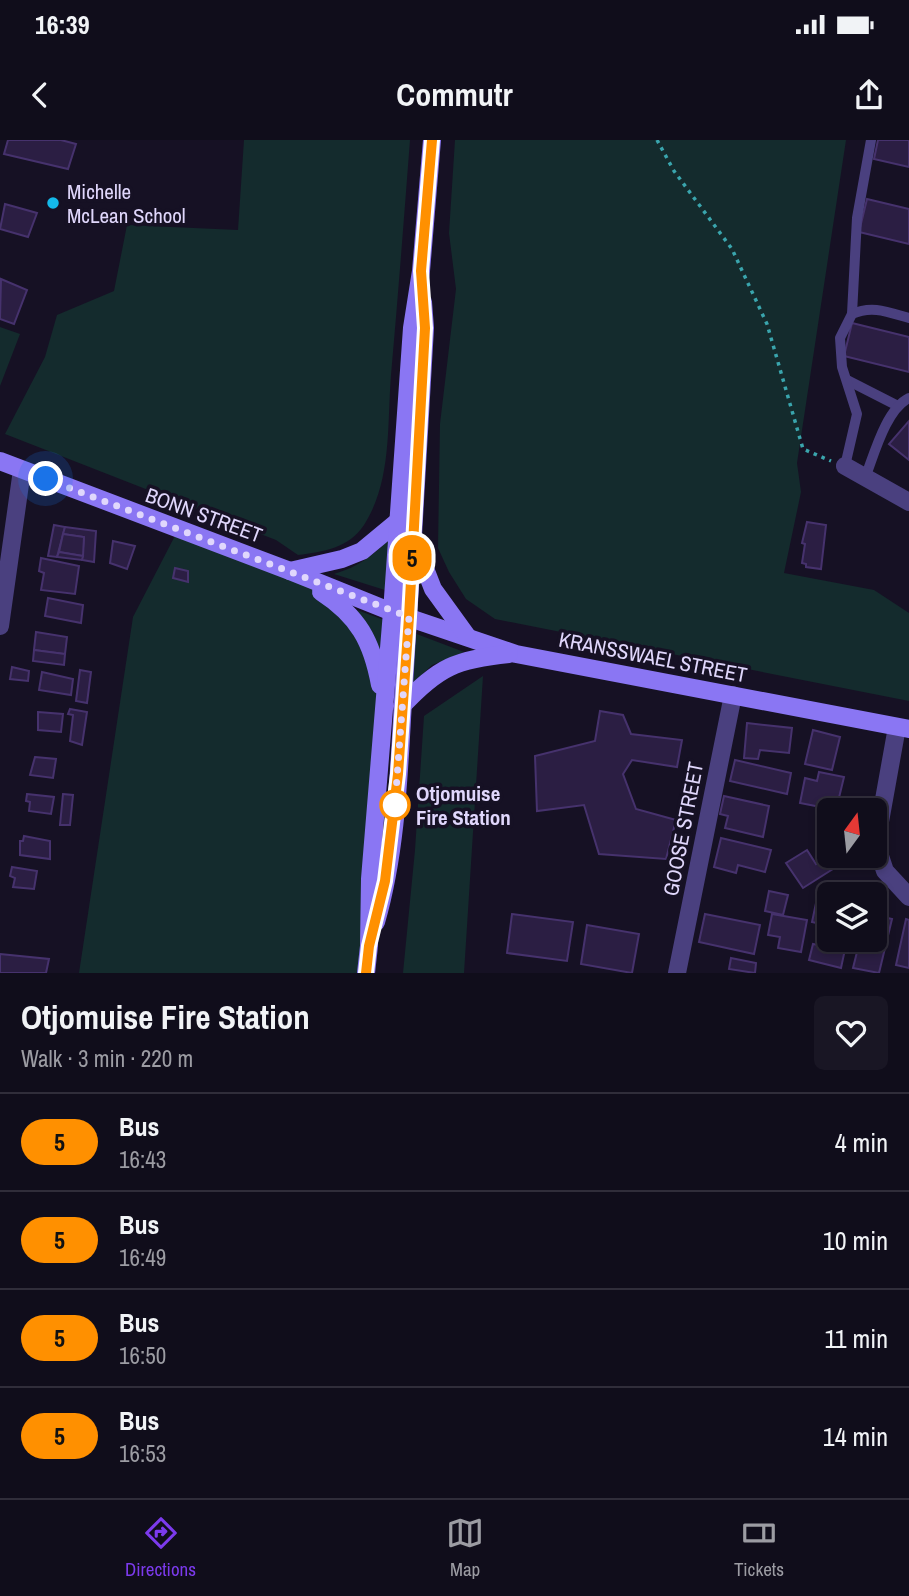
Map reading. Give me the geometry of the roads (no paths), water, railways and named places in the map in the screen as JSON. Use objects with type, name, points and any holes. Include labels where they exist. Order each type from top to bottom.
[{"type":"main road","points":[[369,946],[380,909],[390,849],[402,706],[397,522],[412,328],[421,271],[432,140]]},
{"type":"main road","points":[[366,973],[383,703],[401,615],[414,531],[425,328],[421,271]]},
{"type":"main road","name":"BONN STREET","points":[[0,461],[401,615]]},
{"type":"main road","points":[[290,571],[342,559],[362,551],[397,522]]},
{"type":"main road","points":[[414,531],[418,552],[433,589],[467,636]]},
{"type":"main road","points":[[290,571],[342,606],[354,619],[364,634],[375,665],[383,703]]},
{"type":"main road","name":"KRANSSWAEL STREET","points":[[401,615],[516,654],[903,728]]},
{"type":"main road","points":[[402,706],[421,685],[443,669],[473,657],[516,654]]},
{"type":"street","points":[[845,466],[909,502]]},
{"type":"street","points":[[0,626],[22,470]]},
{"type":"street","name":"GOOSE STREET","points":[[677,973],[733,695]]},
{"type":"street","points":[[903,728],[876,844],[885,871],[909,897]]},
{"type":"lane","points":[[845,466],[857,414],[842,367],[840,338],[852,314],[857,218],[871,140]]},
{"type":"lane","points":[[852,314],[874,308],[909,318]]},
{"type":"lane","points":[[847,380],[898,406]]},
{"type":"lane","points":[[865,478],[884,429],[898,406],[909,398]]},
{"type":"place","name":"Michelle McLean School","points":[[53,203]]},
{"type":"place","name":"Otjomuise Fire Station","points":[[395,805]]}]
